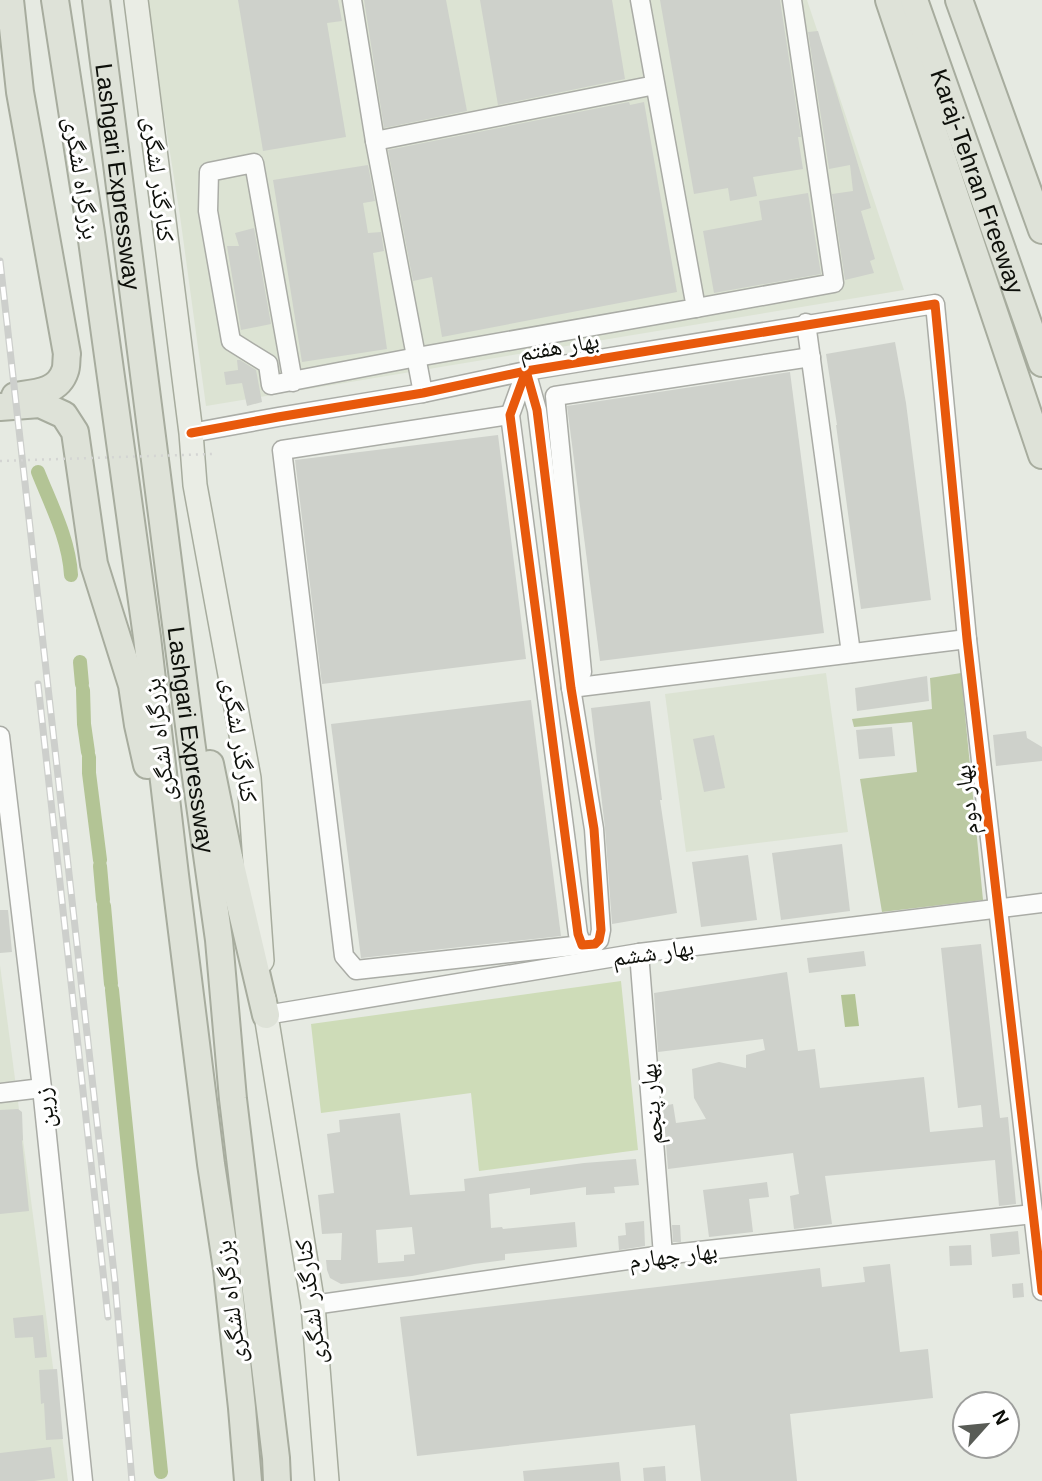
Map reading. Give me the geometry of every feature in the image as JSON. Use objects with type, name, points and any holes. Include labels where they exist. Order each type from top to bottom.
[{"type":"highway","points":[[0,398],[39,393],[55,387],[65,372],[67,354],[20,92],[10,0]]},
{"type":"highway","name":"بزرگراه لشگری","points":[[55,0],[91,233],[143,610],[227,1269],[248,1481]]},
{"type":"highway","name":"Lashgari Expressway","points":[[96,0],[219,940],[233,1099],[275,1444],[277,1481]]},
{"type":"highway","points":[[889,0],[1042,455]]},
{"type":"highway","name":"Karaj-Tehran Freeway","points":[[914,0],[1042,363]]},
{"type":"highway","points":[[959,0],[1042,230]]},
{"type":"highway","points":[[0,407],[40,404],[64,415],[75,432],[94,564],[132,685],[157,821],[175,875]]},
{"type":"highway","points":[[182,661],[212,771],[266,1015]]},
{"type":"main road","name":"کنارگذر لشگری","points":[[136,0],[191,433],[195,485],[248,778],[266,1015],[313,1304],[327,1481]]},
{"type":"street","points":[[352,0],[375,142],[423,393]]},
{"type":"street","points":[[640,0],[696,308]]},
{"type":"street","points":[[293,382],[254,163],[209,172],[208,211],[231,341],[268,364],[271,386],[293,382],[417,356],[834,284],[792,0]]},
{"type":"street","points":[[375,142],[655,85]]},
{"type":"street","name":"بهار هفتم","points":[[191,433],[423,393],[526,371],[934,303]]},
{"type":"street","name":"بهار دوم","points":[[934,303],[967,639],[1042,1292]]},
{"type":"street","points":[[806,323],[850,653]]},
{"type":"street","points":[[571,688],[582,672],[555,396],[811,357]]},
{"type":"street","points":[[526,371],[510,415],[578,934],[582,945]]},
{"type":"street","points":[[510,415],[282,450],[344,956],[356,970],[595,944],[599,940],[601,929],[594,828],[571,688],[537,410],[526,371]]},
{"type":"street","points":[[571,688],[967,639]]},
{"type":"street","name":"زرین","points":[[0,736],[42,1088],[83,1481]]},
{"type":"street","name":"بهار ششم","points":[[266,1015],[639,953],[1042,903]]},
{"type":"street","name":"بهار پنجم","points":[[639,953],[663,1255]]},
{"type":"street","points":[[0,1093],[42,1088]]},
{"type":"street","name":"بهار چهارم","points":[[313,1304],[663,1255],[1033,1214]]},
{"type":"path","points":[[0,461],[212,454]]},
{"type":"shaded area","points":[[148,0],[807,0],[904,290],[206,406]]},
{"type":"shaded area","points":[[826,673],[848,832],[686,852],[665,694]]},
{"type":"shaded area","points":[[961,673],[983,900],[882,912],[860,779],[917,772],[912,722],[854,727],[852,719],[932,709],[930,678]]},
{"type":"shaded area","points":[[0,965],[68,1481],[0,1481]]},
{"type":"shaded area","points":[[621,981],[638,1150],[479,1171],[471,1093],[321,1113],[311,1024]]},
{"type":"shaded area","points":[[855,994],[859,1026],[845,1027],[841,995]]},
{"type":"building","points":[[238,0],[338,0],[342,21],[327,23],[346,137],[263,151]]},
{"type":"building","points":[[364,0],[446,0],[467,111],[384,128]]},
{"type":"building","points":[[480,0],[612,0],[625,79],[498,105]]},
{"type":"building","points":[[660,0],[780,0],[801,137],[798,137],[803,169],[753,177],[757,196],[730,201],[728,188],[694,194]]},
{"type":"building","points":[[818,31],[871,208],[861,211],[875,259],[870,261],[874,273],[845,280],[832,194],[853,191],[850,165],[829,169],[808,32]]},
{"type":"building","points":[[629,102],[630,105],[644,102],[677,292],[442,337],[432,277],[413,281],[388,150]]},
{"type":"building","points":[[368,165],[375,201],[363,203],[368,233],[381,232],[384,251],[373,253],[387,349],[302,362],[273,180]]},
{"type":"building","points":[[808,193],[821,274],[714,293],[703,231],[762,220],[759,201]]},
{"type":"building","points":[[254,228],[271,324],[241,330],[227,246],[239,246],[235,233]]},
{"type":"building","points":[[895,342],[906,403],[931,600],[861,609],[826,354]]},
{"type":"building","points":[[237,360],[256,370],[262,402],[247,406],[242,383],[226,385],[224,372],[238,370]]},
{"type":"building","points":[[790,372],[824,633],[600,661],[567,406]]},
{"type":"building","points":[[498,435],[526,659],[322,684],[295,460]]},
{"type":"building","points":[[927,676],[929,701],[857,711],[855,688]]},
{"type":"building","points":[[531,700],[561,936],[361,958],[331,724]]},
{"type":"building","points":[[650,701],[660,800],[677,913],[612,924],[605,828],[591,708]]},
{"type":"building","points":[[892,727],[895,756],[859,759],[856,730]]},
{"type":"building","points":[[1026,731],[1027,738],[1042,747],[1042,761],[996,766],[993,735]]},
{"type":"building","points":[[714,735],[725,788],[704,792],[693,739]]},
{"type":"building","points":[[842,844],[850,911],[781,920],[772,853]]},
{"type":"building","points":[[748,855],[757,920],[701,927],[692,862]]},
{"type":"building","points":[[0,910],[8,910],[12,952],[0,953]]},
{"type":"building","points":[[981,944],[1000,1118],[1008,1117],[1016,1204],[999,1206],[995,1160],[825,1176],[832,1224],[794,1229],[790,1196],[799,1194],[793,1153],[668,1169],[663,1106],[673,1104],[676,1123],[706,1119],[694,1098],[692,1069],[719,1062],[746,1068],[746,1055],[765,1050],[763,1039],[658,1052],[654,993],[787,972],[798,1051],[815,1049],[820,1088],[924,1077],[930,1132],[983,1127],[981,1105],[958,1108],[941,948]]},
{"type":"building","points":[[864,951],[866,966],[809,973],[807,958]]},
{"type":"building","points":[[18,1109],[22,1112],[29,1211],[0,1214],[0,1110]]},
{"type":"building","points":[[400,1113],[410,1195],[465,1191],[464,1179],[636,1159],[639,1185],[614,1187],[615,1193],[586,1195],[586,1187],[530,1195],[530,1188],[489,1194],[491,1228],[575,1222],[577,1247],[505,1254],[505,1260],[412,1276],[341,1284],[330,1278],[326,1260],[341,1260],[342,1233],[322,1234],[318,1195],[334,1193],[327,1134],[340,1132],[339,1120]],"holes":[[[412,1227],[415,1254],[404,1255],[404,1261],[378,1263],[376,1230]]]},
{"type":"building","points":[[767,1182],[769,1197],[749,1199],[753,1232],[709,1237],[703,1190]]},
{"type":"building","points":[[644,1221],[645,1246],[619,1250],[618,1236],[626,1235],[625,1223]]},
{"type":"building","points":[[672,1225],[680,1225],[681,1242],[673,1242]]},
{"type":"building","points":[[1018,1231],[1020,1254],[992,1257],[990,1234]]},
{"type":"building","points":[[971,1245],[972,1265],[950,1266],[949,1246]]},
{"type":"building","points":[[890,1264],[900,1352],[928,1349],[933,1398],[790,1414],[797,1481],[701,1481],[695,1425],[417,1456],[400,1317],[820,1268],[822,1287],[865,1282],[863,1267]]},
{"type":"building","points":[[1023,1283],[1024,1297],[1013,1298],[1012,1284]]},
{"type":"building","points":[[43,1315],[47,1357],[35,1358],[33,1337],[15,1338],[13,1318]]},
{"type":"building","points":[[57,1369],[63,1439],[46,1440],[39,1370]]},
{"type":"building","points":[[51,1447],[55,1478],[0,1481],[0,1453]]},
{"type":"building","points":[[619,1462],[621,1481],[524,1481],[523,1471]]},
{"type":"building","points":[[665,1466],[666,1481],[644,1481],[643,1468]]},
{"type":"waterway","points":[[38,472],[63,535],[71,575]]},
{"type":"waterway","points":[[80,662],[82,684]]},
{"type":"waterway","points":[[83,690],[88,752]]},
{"type":"waterway","points":[[89,757],[100,860]]},
{"type":"waterway","points":[[100,866],[103,900]]},
{"type":"waterway","points":[[104,906],[111,984]]},
{"type":"waterway","points":[[112,990],[161,1472]]},
{"type":"railway","points":[[0,261],[115,1282],[132,1481]]},
{"type":"railway","points":[[38,684],[108,1317]]},
{"type":"cycle path","points":[[191,433],[423,393],[526,371],[935,304],[967,639],[1042,1291]]},
{"type":"cycle path","points":[[526,371],[537,410],[571,688],[594,829],[601,930],[599,940],[595,944],[582,945],[578,934],[510,415],[526,371]]}]
